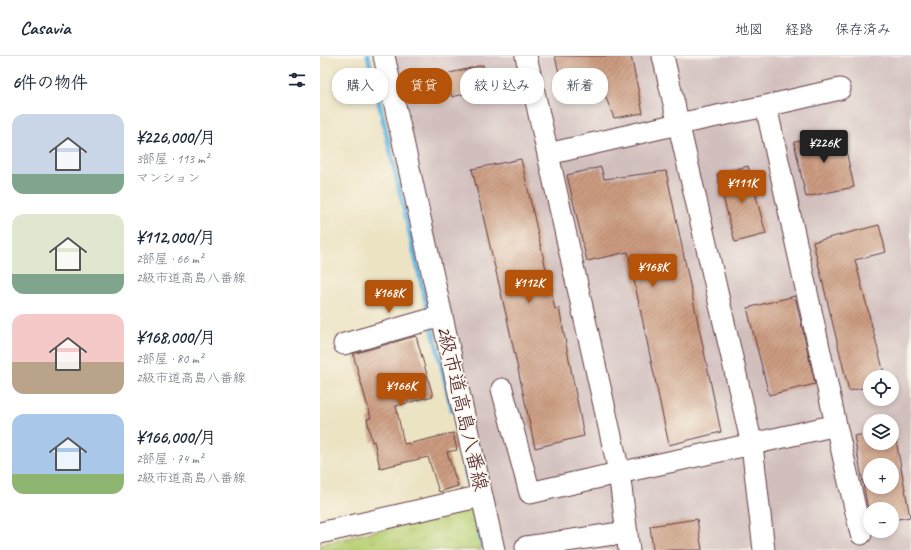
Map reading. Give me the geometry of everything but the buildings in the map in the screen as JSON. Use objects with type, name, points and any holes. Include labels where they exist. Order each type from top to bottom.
[{"type":"street","name":"2級市道高島八番線","points":[[384,56],[494,550]]},
{"type":"street","points":[[526,56],[620,472],[628,541],[526,547],[527,550]]},
{"type":"street","points":[[664,56],[678,124],[752,445],[764,550]]},
{"type":"street","points":[[548,154],[840,89]]},
{"type":"street","points":[[766,106],[861,534]]},
{"type":"street","points":[[344,344],[442,316]]},
{"type":"street","points":[[502,389],[530,493],[620,472],[752,445],[836,425]]},
{"type":"street","points":[[320,533],[482,496]]},
{"type":"shaded area","points":[[387,56],[911,56],[911,550],[485,550],[397,104],[452,104],[452,68],[396,68],[396,101]]},
{"type":"green space","points":[[472,507],[481,550],[320,550],[320,545]]},
{"type":"waterway","points":[[368,56],[429,315]]},
{"type":"waterway","points":[[431,323],[452,410]]},
{"type":"waterway","points":[[457,434],[471,494]]},
{"type":"waterway","points":[[472,502],[482,545]]}]
